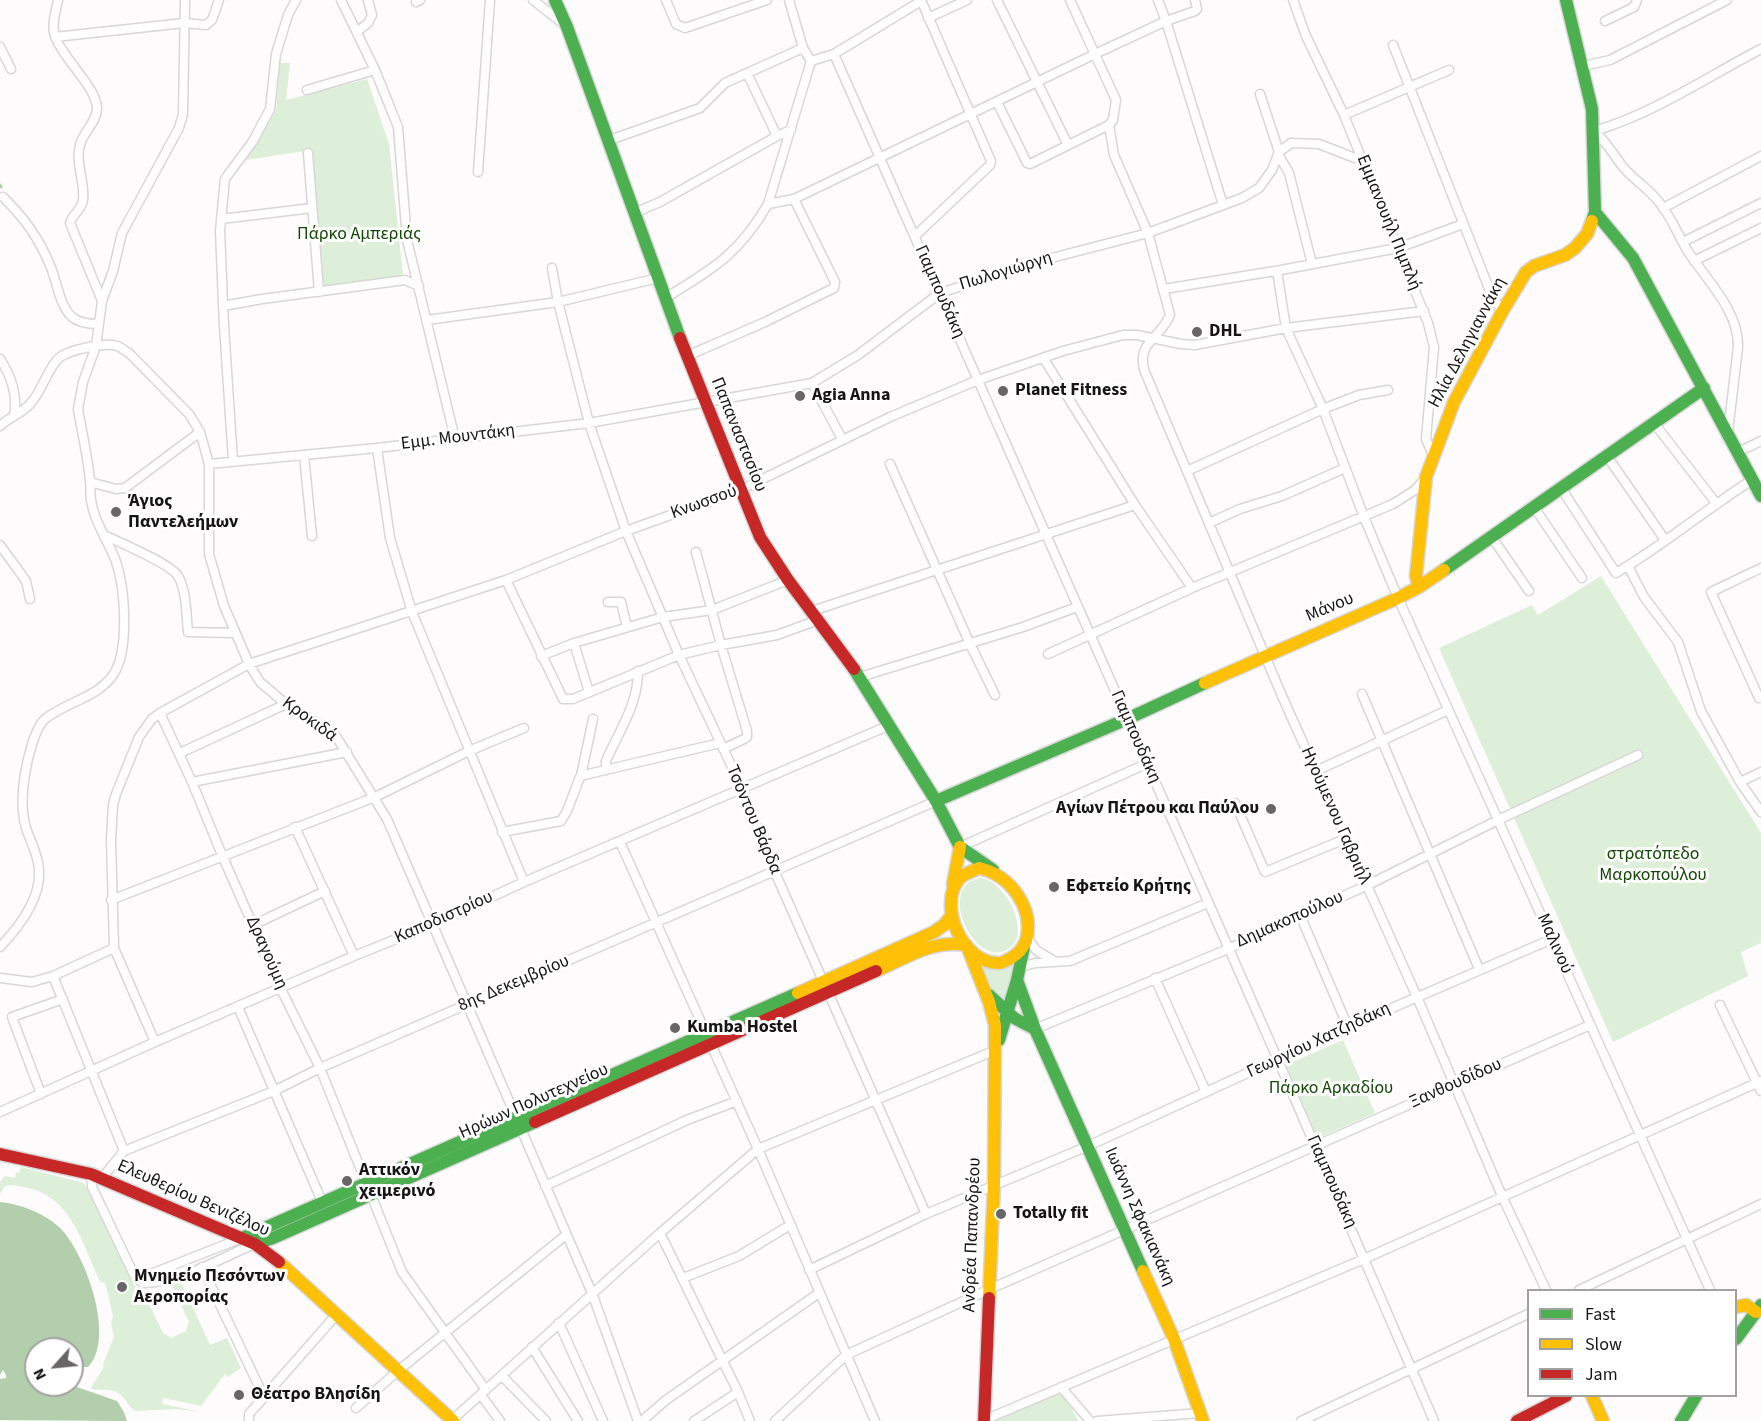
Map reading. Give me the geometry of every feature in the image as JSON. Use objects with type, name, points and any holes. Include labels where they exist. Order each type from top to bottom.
[{"type":"main road","name":"Παπαναστασίου","points":[[556,0],[687,356],[760,537],[788,580],[860,677],[936,801],[960,847],[993,870]]},
{"type":"main road","points":[[1566,0],[1592,109],[1596,212],[1633,258],[1761,496]]},
{"type":"main road","name":"Ηλία ∆εληγιαννάκη","points":[[1419,587],[1416,576],[1426,477],[1454,402],[1526,272],[1534,266],[1565,255],[1575,248],[1587,234],[1596,212]]},
{"type":"main road","name":"Μάνου","points":[[936,801],[1127,719],[1419,587],[1704,388]]},
{"type":"main road","points":[[952,887],[960,877],[978,868],[993,870],[1004,878],[1021,903],[1026,918],[1025,942],[1014,958],[992,963],[978,958],[966,946],[958,932],[950,900],[952,887],[960,847]]},
{"type":"main road","points":[[826,988],[930,934],[944,925],[952,915]]},
{"type":"main road","points":[[826,988],[943,942],[966,946]]},
{"type":"main road","name":"Ανδρέα Παπανδρέου","points":[[996,1050],[1021,967],[1025,942]]},
{"type":"main road","name":"Ανδρέα Παπανδρέου","points":[[966,946],[986,992],[994,1025],[996,1050],[994,1184],[983,1421]]},
{"type":"main road","name":"Ιωάννη Σφακιανάκη","points":[[1017,980],[1035,1029],[1174,1339],[1202,1417]]},
{"type":"main road","name":"Ηρώων Πολυτεχνείου","points":[[255,1244],[273,1238],[369,1189],[826,988]]},
{"type":"main road","points":[[986,992],[1008,1013],[1035,1029]]},
{"type":"main road","name":"Ελευθερίου Βενιζέλου","points":[[0,1154],[96,1176],[255,1244],[271,1255],[337,1314],[452,1421]]},
{"type":"main road","points":[[242,1238],[323,1204],[369,1189]]},
{"type":"main road","points":[[1737,1307],[1746,1304],[1759,1312],[1737,1338]]},
{"type":"main road","points":[[1517,1421],[1562,1397]]},
{"type":"main road","points":[[1593,1397],[1603,1421]]},
{"type":"main road","points":[[1681,1421],[1695,1397]]},
{"type":"street","points":[[58,0],[54,20],[55,37],[91,93],[97,107],[96,116],[80,143],[83,200],[81,208],[70,223],[102,301]]},
{"type":"street","points":[[0,947],[32,903],[38,885],[39,864],[23,817],[22,805],[25,773],[38,729],[45,718],[106,683],[118,667],[122,655],[123,624],[120,582],[115,561],[94,513],[91,500],[78,409],[79,398],[96,346],[102,301],[123,233],[180,129],[183,114],[185,0]]},
{"type":"street","points":[[55,37],[184,23],[209,24],[219,0]]},
{"type":"street","points":[[233,461],[223,306],[221,219],[225,178],[253,141],[270,109],[276,54],[288,15],[296,0]]},
{"type":"street","points":[[341,0],[358,31],[398,127],[407,240],[455,439]]},
{"type":"street","points":[[358,31],[368,23],[372,15],[368,0]]},
{"type":"street","points":[[478,172],[490,0]]},
{"type":"street","points":[[532,0],[567,27]]},
{"type":"street","points":[[666,0],[676,24],[686,28],[767,0]]},
{"type":"street","points":[[789,0],[803,48],[812,61]]},
{"type":"street","points":[[812,61],[834,54],[921,0],[991,161],[990,165],[915,236]]},
{"type":"street","points":[[928,18],[967,0]]},
{"type":"street","points":[[997,0],[1068,145]]},
{"type":"street","points":[[997,102],[1028,163],[1110,125],[1116,99],[1070,0]]},
{"type":"street","points":[[1158,0],[1222,205]]},
{"type":"street","points":[[768,204],[794,199],[1095,54],[1166,21],[1196,10],[1195,0]]},
{"type":"street","name":"Εµµανουήλ Πιµπλή","points":[[1293,0],[1306,36],[1344,115],[1424,311],[1434,347],[1426,439],[1433,455]]},
{"type":"street","points":[[1605,21],[1634,7],[1636,0]]},
{"type":"street","points":[[1583,66],[1610,60],[1727,0]]},
{"type":"street","points":[[1393,45],[1490,291],[1502,312]]},
{"type":"street","points":[[0,47],[11,69]]},
{"type":"street","points":[[607,141],[700,108],[719,87],[803,48]]},
{"type":"street","points":[[1594,130],[1610,126],[1647,110],[1761,49]]},
{"type":"street","name":"Γιαμπουδάκη","points":[[834,54],[1227,949],[1278,1060],[1434,1421]]},
{"type":"street","points":[[667,297],[717,266],[732,253],[757,224],[768,204],[812,61]]},
{"type":"street","points":[[307,90],[375,70]]},
{"type":"street","points":[[1344,115],[1449,70]]},
{"type":"street","points":[[747,73],[777,136]]},
{"type":"street","points":[[1260,94],[1279,153],[1289,173],[1312,264]]},
{"type":"street","points":[[1110,125],[1114,155],[1148,233],[1164,289],[1398,248],[1463,224]]},
{"type":"street","points":[[634,213],[660,202],[791,130]]},
{"type":"street","points":[[1594,130],[1603,138],[1628,172],[1659,201],[1694,261],[1727,309],[1738,334],[1728,433]]},
{"type":"street","points":[[1279,153],[1291,143],[1304,142],[1318,144],[1355,158],[1360,156]]},
{"type":"street","points":[[308,153],[320,292]]},
{"type":"street","name":"Πωλογιώργη","points":[[706,403],[812,383],[858,355],[940,293],[1040,261],[1148,233],[1242,198],[1259,188],[1272,170],[1279,153]]},
{"type":"street","points":[[1663,208],[1761,156]]},
{"type":"street","points":[[3,197],[30,226],[51,267],[62,300],[72,317],[85,323],[98,324]]},
{"type":"street","points":[[687,356],[765,322],[834,288],[835,282],[794,199]]},
{"type":"street","points":[[1683,242],[1761,203]]},
{"type":"street","points":[[221,219],[312,208]]},
{"type":"street","points":[[1694,261],[1761,228]]},
{"type":"street","name":"Τσόντου Βάρδα","points":[[552,268],[558,302],[589,423],[626,531],[679,655],[742,788],[774,870],[926,1214]]},
{"type":"street","name":"Μαλινού","points":[[1277,271],[1286,328],[1323,409],[1364,518],[1448,710],[1710,1289]]},
{"type":"street","points":[[427,320],[558,302],[658,278]]},
{"type":"street","points":[[223,306],[405,280],[419,286]]},
{"type":"street","name":"Ηγούμενου Γαβριήλ","points":[[1164,289],[1170,315],[1165,326],[1152,338],[1143,353],[1142,363],[1345,839],[1417,996],[1502,1196],[1546,1289]]},
{"type":"street","name":"Κνωσσού","points":[[155,1042],[114,948],[111,900],[113,805],[139,737],[152,719],[160,713],[249,664],[506,580],[626,531],[740,490],[842,440],[978,380],[1063,351],[1123,335],[1195,345],[1286,328],[1424,311]]},
{"type":"street","name":"Κροκιδά","points":[[96,346],[117,345],[129,353],[189,414],[200,432],[209,464],[209,554],[234,633],[260,682],[286,704],[334,734],[348,752],[387,819],[592,1293],[638,1421]]},
{"type":"street","points":[[0,426],[28,406],[40,393],[52,367],[59,358],[71,352],[96,346]]},
{"type":"street","points":[[0,359],[8,373],[14,393],[16,406],[14,415]]},
{"type":"street","points":[[1044,359],[1135,505],[1192,588]]},
{"type":"street","points":[[812,383],[842,440]]},
{"type":"street","points":[[1187,471],[1323,409],[1359,395],[1388,390]]},
{"type":"street","name":"Εμμ. Μουντάκη","points":[[209,464],[377,448],[589,423],[706,403]]},
{"type":"street","points":[[1654,423],[1716,503]]},
{"type":"street","points":[[90,482],[116,489],[125,488],[200,432]]},
{"type":"street","points":[[1738,452],[1761,441]]},
{"type":"street","points":[[377,448],[390,538],[412,612],[524,882]]},
{"type":"street","points":[[303,455],[312,536]]},
{"type":"street","points":[[1606,456],[1665,540]]},
{"type":"street","points":[[890,464],[969,644],[995,695]]},
{"type":"street","points":[[1209,523],[1240,509],[1282,496],[1345,468]]},
{"type":"street","points":[[1048,654],[1192,588],[1364,518],[1415,490],[1426,477]]},
{"type":"street","points":[[1561,488],[1616,573],[1752,480]]},
{"type":"street","points":[[506,580],[561,698],[573,699],[679,655],[777,635],[815,616],[937,568],[1135,505]]},
{"type":"street","points":[[1534,507],[1582,578]]},
{"type":"street","points":[[104,534],[160,563],[177,575],[183,590],[188,632],[234,633]]},
{"type":"street","points":[[1491,536],[1529,591]]},
{"type":"street","points":[[0,545],[5,559],[26,581],[30,599]]},
{"type":"street","points":[[581,776],[721,746],[747,737],[696,552]]},
{"type":"street","points":[[1628,566],[1644,597],[1678,642],[1701,711],[1740,782],[1761,812]]},
{"type":"street","points":[[1760,698],[1711,592],[1761,568]]},
{"type":"street","points":[[542,656],[574,643],[663,617],[712,610],[788,580]]},
{"type":"street","points":[[608,602],[621,602],[627,627]]},
{"type":"street","points":[[860,677],[969,644],[1077,607]]},
{"type":"street","points":[[574,643],[589,692]]},
{"type":"street","points":[[606,770],[606,761],[633,705],[638,671]]},
{"type":"street","points":[[1362,694],[1479,969]]},
{"type":"street","points":[[180,753],[286,704]]},
{"type":"street","points":[[1316,771],[1448,710]]},
{"type":"street","name":"Δραγούμη","points":[[160,713],[180,753],[281,989],[320,1068],[402,1272],[446,1333],[500,1421]]},
{"type":"street","points":[[502,832],[561,821],[581,776],[592,719]]},
{"type":"street","name":"Καποδιστρίου","points":[[0,1112],[155,1042],[431,925],[524,882],[890,725]]},
{"type":"street","points":[[111,900],[375,797],[469,751],[524,728]]},
{"type":"street","points":[[192,782],[348,752]]},
{"type":"street","name":"Δημακοπούλου","points":[[1035,1029],[1227,949],[1366,886],[1498,820],[1638,755]]},
{"type":"street","points":[[960,847],[1146,764]]},
{"type":"street","points":[[1740,782],[1761,772]]},
{"type":"street","name":"8ης Δεκεμβρίου","points":[[96,1176],[124,1151],[274,1091],[320,1068],[936,801]]},
{"type":"street","points":[[1235,803],[1265,872],[1345,839]]},
{"type":"street","points":[[295,827],[354,956]]},
{"type":"street","points":[[620,842],[737,1101],[875,1421]]},
{"type":"street","points":[[253,925],[325,891]]},
{"type":"street","points":[[1021,967],[1035,963],[1070,961],[1208,903]]},
{"type":"street","points":[[1300,915],[1348,1027]]},
{"type":"street","name":"Γεωργίου Χατζηδάκη","points":[[809,1270],[926,1214],[1088,1146],[1417,996],[1551,939]]},
{"type":"street","points":[[1025,942],[1039,953],[1057,962]]},
{"type":"street","points":[[0,978],[32,982],[54,976],[114,948]]},
{"type":"street","points":[[54,976],[124,1151]]},
{"type":"street","points":[[1155,978],[1206,1092]]},
{"type":"street","points":[[41,1094],[12,1017],[63,999]]},
{"type":"street","points":[[983,1421],[1364,1259],[1640,1135],[1760,1085],[1720,1005]]},
{"type":"street","points":[[238,1007],[323,1204]]},
{"type":"street","name":"Ξανθουδίδου","points":[[775,1421],[846,1355],[990,1289],[1590,1025]]},
{"type":"street","points":[[452,1421],[558,1323],[758,1149],[996,1050]]},
{"type":"street","points":[[545,1186],[687,1120],[737,1101]]},
{"type":"street","points":[[96,1176],[92,1187],[135,1277],[143,1283],[158,1283],[255,1244]]},
{"type":"street","points":[[1581,1289],[1761,1204]]},
{"type":"street","points":[[683,1278],[739,1256],[790,1226]]},
{"type":"street","points":[[660,1233],[750,1421]]},
{"type":"street","points":[[356,1408],[399,1370],[566,1235]]},
{"type":"street","points":[[143,1283],[153,1273],[242,1238]]},
{"type":"street","points":[[202,1267],[264,1397]]},
{"type":"street","points":[[642,1421],[666,1400],[819,1293]]},
{"type":"street","points":[[248,1420],[249,1414],[337,1314]]},
{"type":"street","points":[[1301,1421],[1527,1314]]},
{"type":"street","points":[[558,1323],[603,1421]]},
{"type":"street","points":[[532,1347],[578,1421]]},
{"type":"street","points":[[502,1376],[546,1421]]},
{"type":"street","points":[[1061,1387],[1090,1421]]},
{"type":"street","points":[[694,1421],[706,1418],[738,1392]]},
{"type":"street","points":[[1097,1421],[1202,1417]]},
{"type":"green space","name":"Πάρκο Αμπεριάς","points":[[280,63],[290,63],[286,100],[367,79],[389,144],[403,275],[324,287],[311,150],[246,160],[276,110]]},
{"type":"green space","name":"στρατόπεδο Μαρκοπούλου","points":[[1601,576],[1761,833],[1761,943],[1741,952],[1748,976],[1613,1042],[1439,648],[1532,605],[1538,615]]},
{"type":"green space","points":[[979,878],[987,880],[1003,892],[1014,910],[1018,929],[1017,938],[1012,946],[1004,951],[992,952],[981,946],[971,936],[964,923],[960,908],[961,895],[967,884]]},
{"type":"green space","points":[[1016,962],[1007,996],[1000,999],[989,988],[977,963],[997,968]]},
{"type":"green space","name":"Πάρκο Αρκαδίου","points":[[1343,1040],[1375,1113],[1318,1138],[1286,1065]]},
{"type":"green space","points":[[21,1167],[84,1183],[138,1292],[144,1294],[163,1333],[171,1338],[186,1331],[189,1322],[172,1286],[181,1282],[210,1345],[227,1338],[241,1368],[228,1377],[225,1374],[201,1406],[163,1398],[162,1404],[202,1412],[176,1409],[136,1411],[115,1391],[91,1389],[104,1367],[103,1364],[114,1337],[111,1323],[113,1316],[105,1282],[101,1283],[75,1226],[56,1202],[43,1193],[11,1185],[5,1186],[0,1194],[0,1182],[5,1176],[15,1178],[16,1172],[19,1173]]},
{"type":"green space","points":[[1063,1391],[1078,1421],[987,1421],[988,1420]]},
{"type":"shaded area","points":[[0,1202],[39,1213],[59,1227],[69,1238],[87,1274],[98,1316],[99,1336],[96,1354],[88,1367],[84,1367],[84,1337],[24,1337],[24,1397],[84,1397],[84,1389],[117,1401],[127,1421],[0,1420],[0,1379],[6,1378],[3,1370],[0,1375]]},
{"type":"traffic: fast","points":[[555,0],[567,27],[680,338]]},
{"type":"traffic: fast","points":[[1566,0],[1592,109],[1595,212],[1592,221]]},
{"type":"traffic: fast","points":[[1595,212],[1633,258],[1761,496]]},
{"type":"traffic: fast","points":[[1444,570],[1704,388]]},
{"type":"traffic: fast","points":[[854,669],[936,801],[960,847],[993,870]]},
{"type":"traffic: fast","points":[[936,801],[1205,683]]},
{"type":"traffic: fast","points":[[999,1040],[1017,980],[1024,947]]},
{"type":"traffic: fast","points":[[1017,980],[1035,1029],[1143,1271]]},
{"type":"traffic: fast","points":[[242,1238],[798,993]]},
{"type":"traffic: fast","points":[[989,995],[1014,1018],[1035,1029]]},
{"type":"traffic: fast","points":[[255,1244],[535,1122]]},
{"type":"traffic: fast","points":[[1737,1338],[1761,1305]]},
{"type":"traffic: fast","points":[[1681,1421],[1695,1397]]},
{"type":"traffic: slow","points":[[1419,587],[1416,576],[1426,477],[1454,402],[1526,272],[1534,266],[1565,255],[1575,248],[1587,234],[1592,221]]},
{"type":"traffic: slow","points":[[1205,683],[1398,598],[1444,570]]},
{"type":"traffic: slow","points":[[953,884],[960,847]]},
{"type":"traffic: slow","points":[[979,868],[1001,878],[1010,885],[1023,905],[1027,917],[1026,941],[1018,953],[1000,963],[986,961],[974,954],[957,932],[952,918],[953,890],[959,879],[979,868]]},
{"type":"traffic: slow","points":[[798,993],[934,932],[952,915]]},
{"type":"traffic: slow","points":[[876,971],[931,947],[966,945]]},
{"type":"traffic: slow","points":[[967,946],[989,1002],[995,1025],[994,1184],[989,1298]]},
{"type":"traffic: slow","points":[[279,1262],[453,1421]]},
{"type":"traffic: slow","points":[[1143,1271],[1174,1339],[1203,1421]]},
{"type":"traffic: slow","points":[[1737,1307],[1746,1305],[1756,1312]]},
{"type":"traffic: slow","points":[[1592,1397],[1603,1421]]},
{"type":"traffic: jam","points":[[680,338],[760,537],[788,580],[854,669]]},
{"type":"traffic: jam","points":[[535,1122],[876,971]]},
{"type":"traffic: jam","points":[[0,1154],[91,1174],[255,1244],[279,1262]]},
{"type":"traffic: jam","points":[[984,1421],[989,1298]]},
{"type":"traffic: jam","points":[[1517,1421],[1564,1397]]},
{"type":"place","name":"DHL","points":[[1197,332]]},
{"type":"place","name":"Planet Fitness","points":[[1003,391]]},
{"type":"place","name":"Agia Anna","points":[[800,396]]},
{"type":"place","name":"Άγιος Παντελεήμων","points":[[116,512]]},
{"type":"place","name":"Αγίων Πέτρου και Παύλου","points":[[1271,809]]},
{"type":"place","name":"Εφετείο Κρήτης","points":[[1054,887]]},
{"type":"place","name":"Kumba Hostel","points":[[675,1028]]},
{"type":"place","name":"Αττικόν χειμερινό","points":[[347,1181]]},
{"type":"place","name":"Totally fit","points":[[1001,1214]]},
{"type":"place","name":"Μνημείο Πεσόντων Αεροπορίας","points":[[122,1287]]},
{"type":"place","name":"Θέατρο Βλησίδη","points":[[239,1395]]}]
